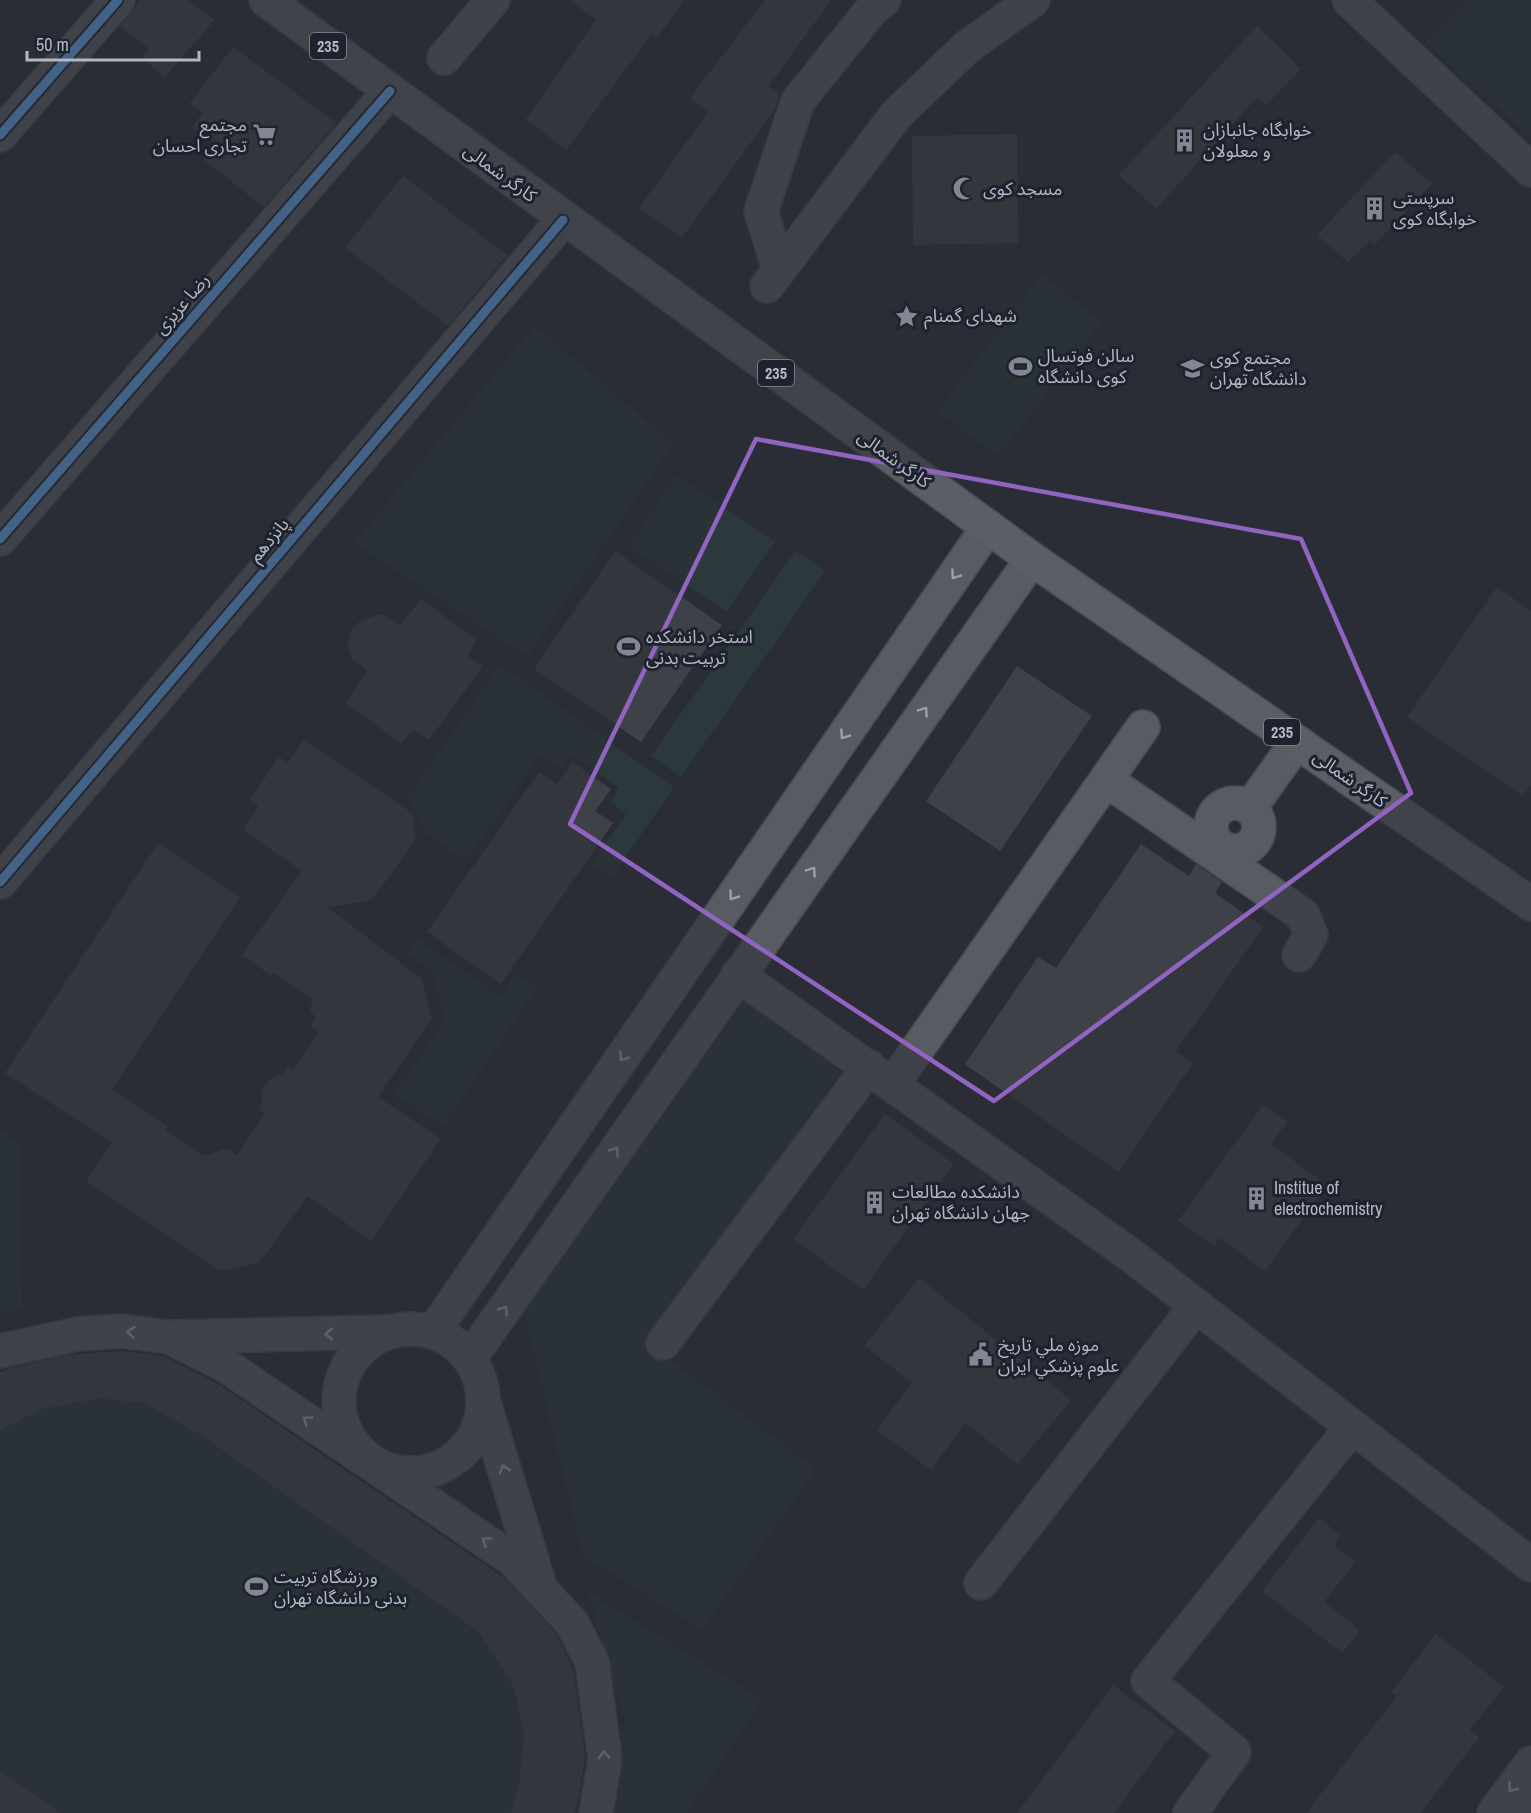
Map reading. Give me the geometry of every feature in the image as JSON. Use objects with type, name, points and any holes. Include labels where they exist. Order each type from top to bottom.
[{"type":"main road","name":"کارگر شمالی","points":[[266,0],[564,220],[1032,559],[1531,904]]},
{"type":"street","points":[[0,135],[118,0]]},
{"type":"street","points":[[444,58],[493,0]]},
{"type":"street","points":[[884,0],[873,8],[798,101],[761,211],[773,278],[896,115],[967,47],[1033,0]]},
{"type":"street","points":[[1349,0],[1531,170]]},
{"type":"street","name":"رضا عزیزی","points":[[0,539],[390,92]]},
{"type":"street","name":"پانزدهم","points":[[0,882],[564,220]]},
{"type":"street","points":[[433,1332],[988,527]]},
{"type":"street","points":[[470,1358],[1032,559]]},
{"type":"street","points":[[663,1343],[881,1076],[1106,780],[1143,727]]},
{"type":"street","points":[[1219,852],[1210,827],[1215,812],[1228,803],[1244,804],[1250,808],[1297,742]]},
{"type":"street","points":[[825,763],[867,792]]},
{"type":"street","points":[[1106,780],[1219,852],[1304,915],[1311,935],[1299,955]]},
{"type":"street","points":[[738,975],[881,1076],[1196,1306],[1531,1565]]},
{"type":"street","points":[[661,1001],[699,1031]]},
{"type":"street","points":[[981,1582],[1196,1306]]},
{"type":"street","points":[[0,1351],[9,1347],[78,1334],[121,1331],[169,1337],[387,1332],[410,1328],[433,1332],[454,1342],[470,1358],[480,1378],[484,1403],[539,1585]]},
{"type":"street","points":[[387,1332],[367,1343],[351,1360],[341,1381],[338,1404],[342,1426],[354,1448],[374,1464],[397,1473],[422,1474],[446,1465],[466,1450],[479,1428],[484,1403]]},
{"type":"street","points":[[169,1337],[225,1365],[374,1464],[512,1559],[539,1585],[572,1623],[592,1662],[605,1759],[596,1813]]},
{"type":"street","points":[[1190,1813],[1234,1752],[1148,1681],[1352,1427]]},
{"type":"street","points":[[1494,1813],[1531,1763]]},
{"type":"street","points":[[1526,1813],[1531,1807]]},
{"type":"highlighted area","points":[[756,439],[1301,539],[1411,793],[994,1101],[570,824]]},
{"type":"shaded area","points":[[1467,0],[1531,0],[1531,137],[1425,43]]},
{"type":"shaded area","name":"سالن فوتسال کوی دانشگاه","points":[[1042,275],[1102,322],[998,456],[938,411]]},
{"type":"shaded area","points":[[535,326],[673,444],[527,656],[354,543]]},
{"type":"shaded area","points":[[677,475],[775,542],[726,612],[629,546]]},
{"type":"shaded area","points":[[796,550],[825,571],[681,777],[651,756]]},
{"type":"shaded area","points":[[500,665],[674,787],[611,878],[591,864],[626,814],[610,802],[619,788],[572,754],[561,768],[541,754],[466,861],[426,833],[407,799]]},
{"type":"shaded area","points":[[417,939],[502,997],[517,974],[537,988],[443,1126],[395,1094],[445,1020],[432,971],[407,954]]},
{"type":"shaded area","points":[[744,1002],[841,1072],[645,1341],[816,1469],[702,1630],[583,1555],[524,1312]]},
{"type":"shaded area","points":[[0,1130],[20,1144],[22,1308],[0,1315]]},
{"type":"shaded area","name":"ورزشگاه تربیت بدنی دانشگاه تهران","points":[[120,1351],[163,1356],[215,1382],[500,1575],[530,1603],[556,1635],[566,1654],[579,1698],[584,1746],[583,1770],[575,1813],[0,1813],[0,1373],[44,1359],[74,1354]]},
{"type":"shaded area","points":[[588,1592],[763,1700],[686,1813],[612,1813],[624,1721]]},
{"type":"building","points":[[140,0],[188,0],[215,20],[165,77],[142,58],[149,49],[120,26]]},
{"type":"building","points":[[570,0],[684,0],[657,38],[651,35],[566,150],[526,119],[596,20]]},
{"type":"building","points":[[765,0],[831,0],[769,86],[780,95],[775,109],[682,238],[639,208],[708,112],[690,98]]},
{"type":"building","name":"خوابگاه جانبازان و معلولان","points":[[1257,26],[1301,69],[1266,105],[1257,97],[1156,209],[1119,175]]},
{"type":"building","name":"مجتمع تجاری احسان","points":[[233,47],[336,123],[264,207],[203,159],[215,144],[192,127],[203,113],[190,103]]},
{"type":"building","name":"مسجد کوی","points":[[1017,134],[1018,243],[913,245],[912,136]]},
{"type":"building","name":"سرپستی خوابگاه کوی","points":[[1395,152],[1432,184],[1374,245],[1371,240],[1348,262],[1317,235]]},
{"type":"building","points":[[403,176],[507,255],[448,326],[345,248]]},
{"type":"building","name":"استخر دانشکده تربیت بدنی","points":[[615,551],[722,625],[641,742],[534,669]]},
{"type":"building","points":[[1497,587],[1531,611],[1531,784],[1523,796],[1407,717]]},
{"type":"building","points":[[421,599],[477,640],[467,655],[483,666],[429,740],[414,729],[401,743],[346,703],[367,670],[352,659],[347,644],[351,631],[361,620],[382,614],[400,626]]},
{"type":"building","points":[[1017,666],[1092,716],[1000,851],[926,801]]},
{"type":"building","points":[[304,740],[412,813],[416,839],[372,900],[327,907],[421,978],[432,1018],[378,1097],[441,1139],[371,1241],[308,1196],[259,1263],[220,1271],[86,1181],[112,1143],[5,1073],[158,843],[240,897],[112,1089],[167,1126],[165,1130],[203,1156],[228,1148],[237,1155],[265,1114],[259,1109],[262,1103],[262,1089],[275,1075],[283,1075],[288,1067],[293,1071],[319,1032],[311,1026],[315,1017],[310,1009],[313,1000],[274,973],[272,976],[242,955],[302,871],[243,830],[258,806],[250,800],[279,757],[288,763]]},
{"type":"building","points":[[572,762],[611,789],[595,811],[613,823],[501,984],[427,932],[539,772],[557,784]]},
{"type":"building","points":[[1141,844],[1189,876],[1196,864],[1222,882],[1215,893],[1263,927],[1176,1051],[1193,1063],[1118,1172],[965,1064],[1038,957],[1056,968]]},
{"type":"building","name":"Institue of electrochemistry","points":[[1263,1105],[1287,1122],[1271,1144],[1327,1185],[1265,1271],[1220,1238],[1214,1246],[1178,1221]]},
{"type":"building","name":"دانشکده مطالعات جهان دانشگاه تهران","points":[[885,1114],[954,1164],[863,1290],[793,1239]]},
{"type":"building","points":[[919,1278],[1071,1400],[1018,1464],[965,1423],[931,1470],[877,1430],[912,1382],[864,1346]]},
{"type":"building","points":[[120,1351],[163,1356],[215,1382],[500,1575],[512,1586],[556,1634],[573,1669],[585,1759],[575,1813],[511,1813],[520,1780],[524,1733],[514,1687],[479,1632],[200,1434],[143,1403],[99,1398],[41,1409],[0,1430],[0,1373],[11,1368],[70,1355]]},
{"type":"building","points":[[1319,1518],[1341,1536],[1334,1545],[1355,1562],[1324,1602],[1360,1630],[1342,1653],[1262,1591]]},
{"type":"building","points":[[1436,1634],[1504,1687],[1470,1730],[1479,1738],[1420,1813],[1306,1813],[1397,1696],[1391,1692]]},
{"type":"building","points":[[1113,1685],[1175,1731],[1114,1813],[1017,1813]]},
{"type":"building","points":[[0,1771],[61,1813],[0,1813]]},
{"type":"cycle path","points":[[0,135],[118,0]]},
{"type":"cycle path","points":[[0,539],[390,91]]},
{"type":"cycle path","points":[[0,882],[563,220]]},
{"type":"place","name":"مجتمع تجاری احسان","points":[[265,135]]},
{"type":"place","name":"خوابگاه جانبازان و معلولان","points":[[1185,140]]},
{"type":"place","name":"مسجد کوی","points":[[965,189]]},
{"type":"place","name":"سرپستی خوابگاه کوی","points":[[1375,208]]},
{"type":"place","name":"شهدای گمنام","points":[[906,316]]},
{"type":"place","name":"سالن فوتسال کوی دانشگاه","points":[[1020,366]]},
{"type":"place","name":"مجتمع کوی دانشگاه تهران","points":[[1192,368]]},
{"type":"place","name":"استخر دانشکده تربیت بدنی","points":[[628,647]]},
{"type":"place","name":"Institue of electrochemistry","points":[[1256,1198]]},
{"type":"place","name":"دانشکده مطالعات جهان دانشگاه تهران","points":[[874,1202]]},
{"type":"place","name":"موزه ملي تاريخ علوم پزشكي ايران","points":[[980,1355]]},
{"type":"place","name":"ورزشگاه تربیت بدنی دانشگاه تهران","points":[[256,1587]]}]
